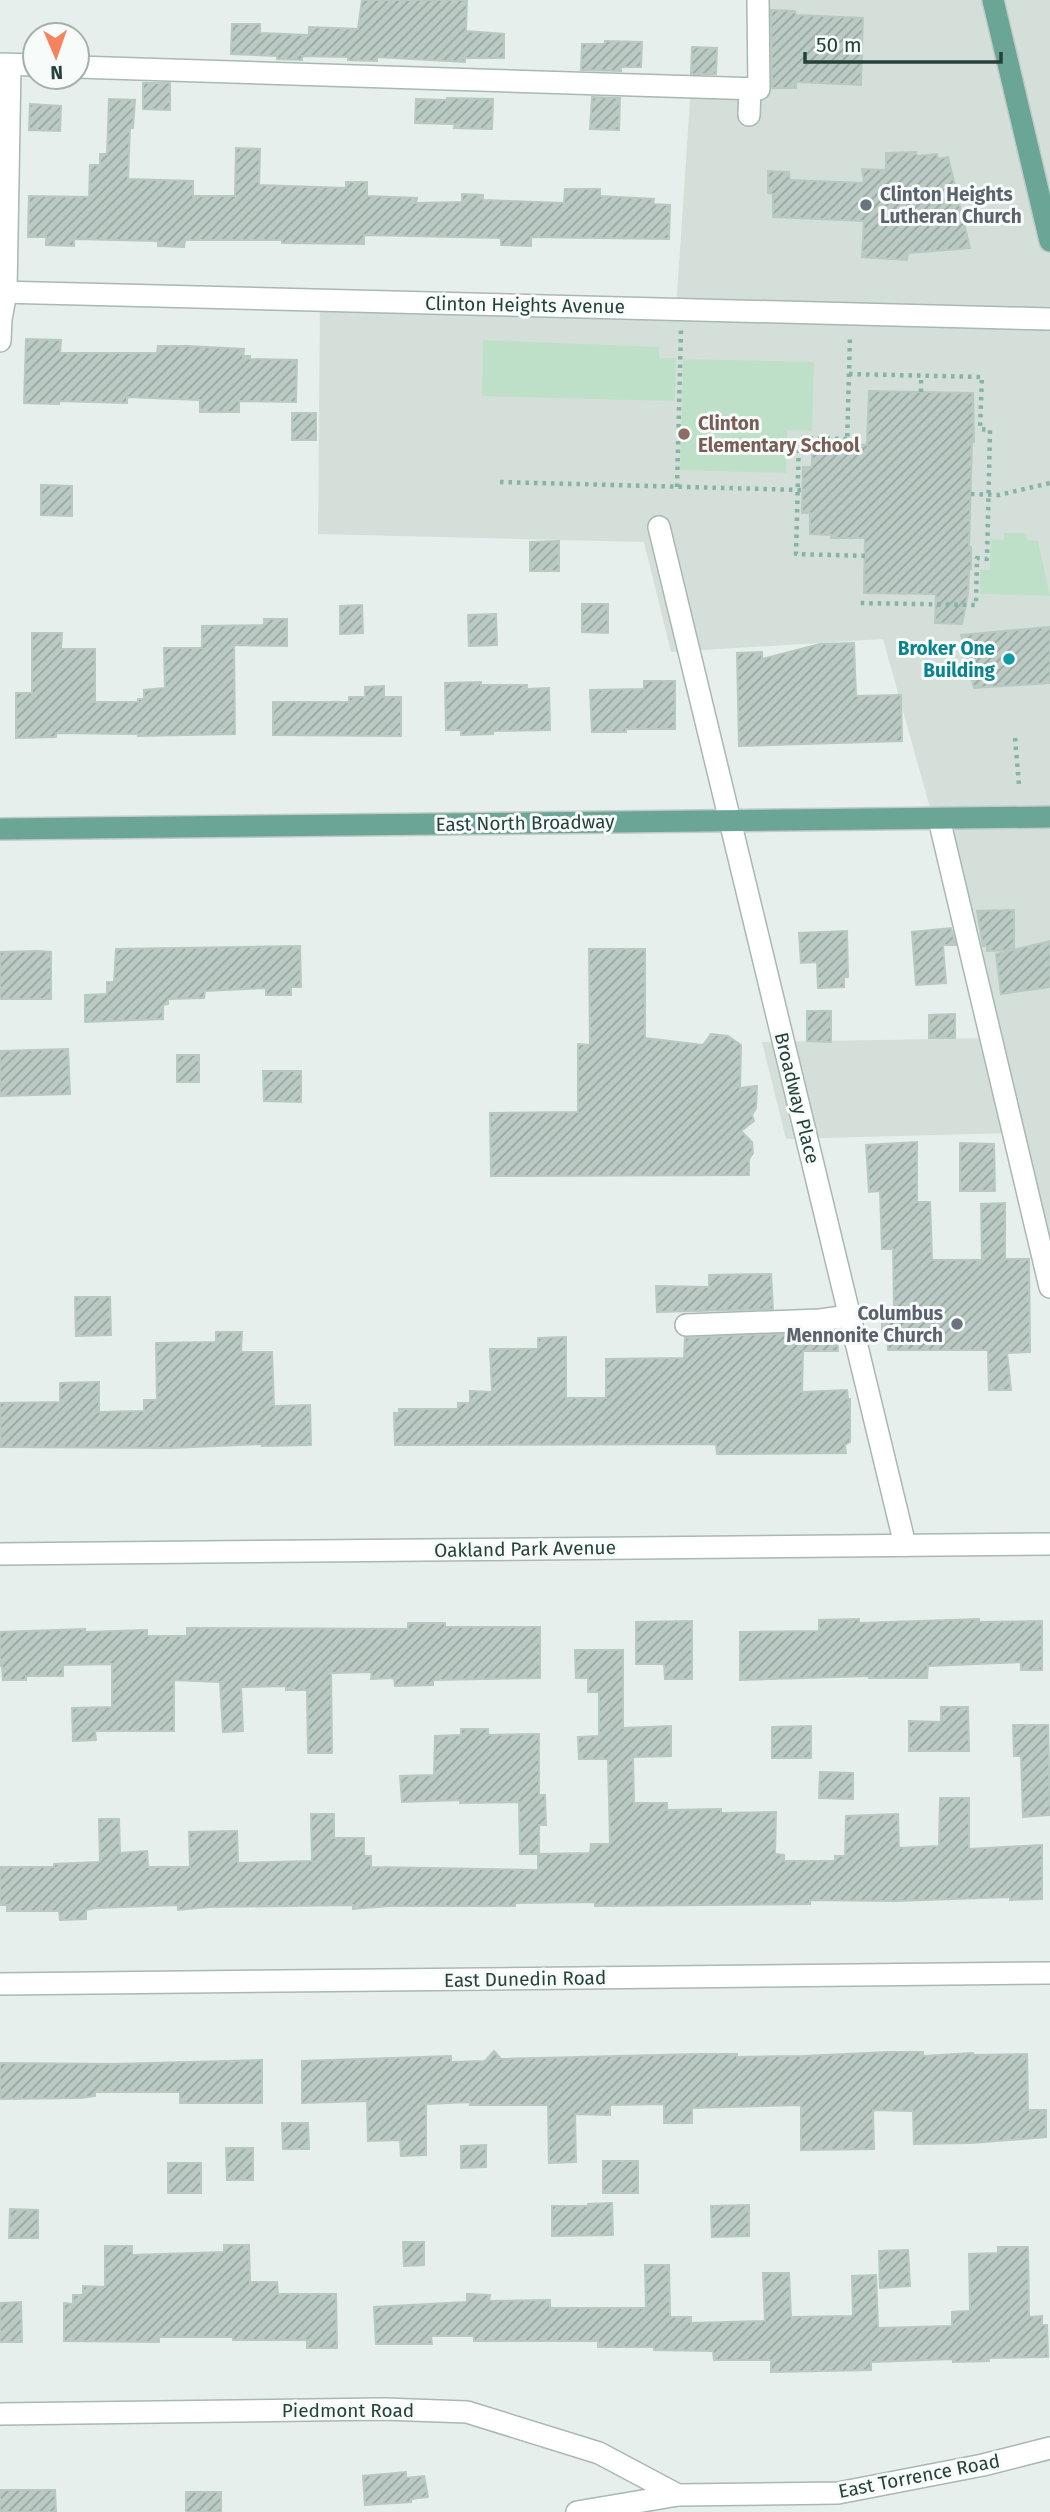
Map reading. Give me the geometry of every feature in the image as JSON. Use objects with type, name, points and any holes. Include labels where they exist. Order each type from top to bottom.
[{"type":"main road","points":[[993,0],[1050,242]]},
{"type":"main road","name":"East North Broadway","points":[[0,829],[1050,817]]},
{"type":"street","points":[[91,67],[759,89],[758,0]]},
{"type":"street","points":[[0,341],[3,292],[5,64]]},
{"type":"street","points":[[749,115],[750,89]]},
{"type":"street","name":"Clinton Heights Avenue","points":[[3,292],[1050,318]]},
{"type":"street","name":"Broadway Place","points":[[659,527],[905,1545]]},
{"type":"street","points":[[939,819],[1049,1276]]},
{"type":"street","points":[[686,1325],[820,1320],[849,1316]]},
{"type":"street","name":"Oakland Park Avenue","points":[[0,1554],[1050,1544]]},
{"type":"street","name":"East Dunedin Road","points":[[0,1984],[1050,1973]]},
{"type":"street","name":"Piedmont Road","points":[[0,2414],[384,2409],[467,2412],[599,2453],[678,2495]]},
{"type":"street","name":"East Torrence Road","points":[[577,2512],[678,2495],[838,2493],[983,2465],[1050,2448]]},
{"type":"path","points":[[851,314],[847,442],[799,438],[800,490],[796,554],[869,555]]},
{"type":"path","points":[[677,487],[681,330]]},
{"type":"path","points":[[849,374],[982,377],[981,429],[990,429],[987,559],[977,558],[976,606],[858,603]]},
{"type":"path","points":[[921,376],[921,392]]},
{"type":"path","points":[[500,482],[800,490]]},
{"type":"path","points":[[971,494],[999,495],[1050,482]]},
{"type":"path","points":[[1015,738],[1019,785]]},
{"type":"shaded area","points":[[753,0],[1050,0],[1050,1298],[1012,1133],[786,1139],[762,1042],[994,1038],[883,639],[671,652],[644,542],[318,534],[320,300],[676,309],[691,86],[750,88]]},
{"type":"green space","points":[[483,340],[659,347],[659,358],[676,358],[675,401],[482,396]]},
{"type":"green space","points":[[683,359],[814,362],[812,431],[787,430],[786,473],[680,470]]},
{"type":"green space","points":[[1004,533],[1026,533],[1027,540],[1038,541],[1050,596],[980,594],[980,570],[990,570],[991,539],[1004,540]]},
{"type":"building","points":[[362,0],[467,0],[466,31],[504,34],[504,58],[465,58],[465,62],[377,57],[377,61],[348,60],[348,57],[302,56],[302,60],[231,54],[232,24],[260,24],[260,33],[309,35],[309,27],[358,29]]},
{"type":"building","points":[[771,10],[795,11],[796,15],[863,18],[861,85],[796,82],[796,88],[772,88]]},
{"type":"building","points":[[605,41],[642,42],[641,67],[621,67],[621,71],[581,70],[582,44],[605,44]]},
{"type":"building","points":[[692,47],[717,48],[716,74],[691,74]]},
{"type":"building","points":[[143,83],[170,83],[170,110],[143,109]]},
{"type":"building","points":[[592,97],[620,98],[619,130],[590,129]]},
{"type":"building","points":[[109,99],[135,100],[133,128],[130,128],[128,179],[193,181],[193,196],[235,196],[236,148],[260,149],[259,185],[346,188],[346,182],[367,182],[367,196],[417,198],[416,203],[462,202],[462,194],[483,195],[483,200],[564,203],[565,189],[600,189],[600,196],[654,199],[653,204],[670,205],[669,239],[531,237],[531,246],[501,245],[501,238],[364,235],[364,244],[282,243],[282,240],[185,240],[184,247],[158,246],[158,241],[74,239],[74,246],[46,245],[46,237],[28,237],[29,196],[89,197],[90,165],[100,165],[100,154],[107,154]]},
{"type":"building","points":[[416,99],[493,99],[492,129],[454,128],[455,124],[415,123]]},
{"type":"building","points":[[30,104],[61,106],[60,131],[29,130]]},
{"type":"building","name":"Clinton Heights Lutheran Church","points":[[916,152],[917,156],[937,154],[938,159],[948,157],[970,248],[908,253],[907,260],[862,257],[864,221],[773,217],[773,194],[768,193],[768,171],[789,172],[790,180],[864,183],[862,169],[886,170],[886,153]]},
{"type":"building","points":[[26,339],[61,340],[60,353],[157,353],[158,346],[187,346],[244,349],[243,356],[250,356],[250,359],[297,360],[296,402],[239,401],[239,412],[200,412],[200,400],[127,397],[127,403],[24,403]]},
{"type":"building","name":"Clinton Elementary School","points":[[869,391],[973,393],[974,442],[969,547],[971,569],[962,624],[935,623],[936,594],[864,593],[865,538],[831,538],[831,535],[810,534],[810,513],[802,513],[803,467],[812,467],[812,447],[834,447],[834,444],[867,445]]},
{"type":"building","points":[[292,413],[316,413],[316,440],[292,440]]},
{"type":"building","points":[[41,485],[72,486],[72,516],[41,515]]},
{"type":"building","points":[[559,541],[559,571],[530,571],[530,542]]},
{"type":"building","points":[[582,604],[608,604],[608,633],[582,632]]},
{"type":"building","points":[[362,605],[363,633],[340,634],[340,606]]},
{"type":"building","points":[[496,614],[497,645],[469,646],[468,615]]},
{"type":"building","points":[[264,619],[287,619],[287,646],[234,645],[235,734],[138,736],[56,733],[56,737],[16,738],[16,693],[32,693],[32,633],[62,633],[61,649],[95,649],[95,702],[138,702],[138,699],[144,699],[144,690],[165,688],[164,648],[202,648],[202,626],[264,625]]},
{"type":"building","name":"Broker One Building","points":[[1050,627],[1050,683],[974,688],[961,635]]},
{"type":"building","points":[[854,643],[856,696],[901,695],[902,741],[739,746],[737,653],[762,652],[762,659],[820,644]]},
{"type":"building","points":[[644,681],[675,681],[675,729],[592,732],[590,690],[644,689]]},
{"type":"building","points":[[481,682],[481,685],[549,688],[550,730],[493,731],[493,734],[461,735],[461,730],[446,730],[445,683]]},
{"type":"building","points":[[384,686],[384,697],[401,697],[401,736],[273,735],[273,702],[349,702],[349,697],[365,697],[365,687]]},
{"type":"building","points":[[1014,910],[1014,950],[987,951],[987,946],[983,946],[977,911]]},
{"type":"building","points":[[951,928],[956,945],[943,945],[946,983],[916,985],[912,932]]},
{"type":"building","points":[[847,931],[848,977],[844,977],[844,987],[818,988],[817,962],[801,963],[799,933]]},
{"type":"building","points":[[1050,941],[1050,987],[1001,994],[996,954]]},
{"type":"building","points":[[300,946],[301,987],[291,987],[291,995],[266,995],[266,988],[205,991],[204,998],[168,999],[168,1004],[163,1005],[163,1019],[85,1022],[85,995],[107,994],[107,982],[114,982],[116,949]]},
{"type":"building","points":[[589,949],[645,949],[645,1038],[703,1045],[711,1034],[728,1036],[741,1045],[740,1088],[757,1086],[756,1108],[752,1115],[754,1121],[741,1131],[752,1142],[749,1175],[491,1176],[490,1113],[578,1112],[578,1044],[590,1045]]},
{"type":"building","points":[[0,952],[51,952],[51,999],[0,999]]},
{"type":"building","points":[[807,1011],[831,1011],[831,1042],[807,1041]]},
{"type":"building","points":[[955,1014],[955,1038],[929,1038],[929,1015]]},
{"type":"building","points":[[68,1049],[70,1094],[0,1096],[0,1051]]},
{"type":"building","points":[[177,1055],[199,1055],[199,1082],[177,1082]]},
{"type":"building","points":[[263,1071],[301,1071],[301,1102],[264,1101]]},
{"type":"building","points":[[917,1142],[917,1202],[930,1202],[932,1260],[982,1260],[981,1204],[1005,1203],[1005,1259],[1029,1259],[1030,1352],[1007,1353],[1011,1390],[989,1390],[988,1350],[888,1350],[887,1332],[882,1332],[882,1308],[894,1307],[893,1249],[882,1249],[880,1191],[869,1192],[866,1145]]},
{"type":"building","points":[[960,1143],[994,1144],[995,1191],[960,1191]]},
{"type":"building","points":[[771,1274],[773,1309],[657,1312],[656,1286],[709,1287],[709,1275]]},
{"type":"building","points":[[75,1297],[110,1297],[111,1335],[76,1336]]},
{"type":"building","points":[[837,1331],[838,1351],[803,1351],[802,1392],[847,1390],[850,1399],[850,1442],[845,1445],[846,1453],[717,1454],[716,1444],[395,1445],[394,1413],[399,1413],[399,1409],[458,1409],[458,1403],[470,1403],[470,1391],[492,1392],[490,1349],[538,1349],[538,1338],[566,1337],[566,1398],[606,1398],[606,1359],[684,1358],[685,1338]]},
{"type":"building","points":[[216,1332],[242,1332],[241,1352],[272,1352],[274,1406],[310,1405],[311,1445],[1,1447],[0,1403],[60,1402],[60,1383],[99,1382],[99,1412],[144,1411],[144,1400],[157,1400],[156,1343],[216,1342]]},
{"type":"building","points":[[859,1619],[859,1623],[979,1619],[979,1622],[1042,1621],[1042,1670],[1021,1670],[1021,1662],[928,1666],[927,1678],[869,1676],[740,1680],[740,1632],[819,1631],[819,1620]]},
{"type":"building","points":[[692,1621],[692,1679],[665,1679],[664,1664],[636,1664],[636,1622]]},
{"type":"building","points":[[408,1623],[445,1623],[445,1627],[540,1627],[540,1678],[433,1680],[433,1685],[395,1686],[394,1678],[371,1679],[372,1672],[331,1673],[332,1753],[308,1753],[307,1690],[286,1690],[286,1686],[241,1687],[243,1731],[223,1732],[220,1682],[174,1680],[174,1731],[95,1731],[96,1740],[73,1741],[72,1708],[112,1707],[112,1664],[63,1665],[63,1676],[26,1676],[26,1680],[3,1680],[0,1666],[0,1632],[147,1630],[147,1636],[187,1636],[187,1628],[408,1629]]},
{"type":"building","points":[[575,1650],[623,1650],[623,1728],[671,1726],[671,1756],[633,1757],[634,1803],[667,1803],[667,1810],[776,1812],[775,1854],[784,1855],[784,1861],[835,1861],[835,1856],[845,1856],[846,1816],[898,1814],[899,1848],[939,1846],[940,1798],[969,1798],[969,1849],[1042,1845],[1042,1899],[1010,1900],[1010,1897],[895,1901],[810,1900],[810,1904],[595,1906],[595,1902],[515,1903],[515,1906],[389,1906],[353,1909],[353,1905],[209,1907],[178,1910],[178,1905],[95,1908],[86,1910],[86,1919],[60,1920],[59,1911],[7,1911],[7,1905],[0,1905],[0,1867],[54,1867],[54,1864],[100,1862],[99,1819],[119,1819],[120,1853],[147,1851],[148,1867],[190,1867],[189,1832],[237,1831],[238,1863],[312,1861],[311,1814],[334,1814],[334,1838],[364,1838],[364,1856],[371,1856],[371,1867],[538,1870],[538,1854],[520,1854],[519,1802],[402,1802],[400,1776],[434,1775],[435,1736],[461,1735],[461,1729],[488,1729],[488,1735],[539,1734],[539,1795],[545,1795],[546,1825],[539,1825],[539,1854],[590,1853],[591,1844],[610,1844],[608,1759],[579,1759],[578,1737],[599,1736],[599,1692],[588,1692],[588,1678],[576,1678]]},
{"type":"building","points":[[941,1707],[968,1707],[969,1751],[909,1751],[909,1721],[941,1722]]},
{"type":"building","points":[[1013,1725],[1048,1725],[1050,1815],[1023,1817],[1021,1756],[1014,1756]]},
{"type":"building","points":[[811,1726],[811,1758],[772,1758],[772,1727]]},
{"type":"building","points":[[820,1772],[853,1773],[853,1799],[819,1798]]},
{"type":"building","points":[[494,2051],[501,2059],[699,2054],[737,2054],[737,2057],[803,2056],[889,2052],[923,2052],[923,2056],[1027,2054],[1028,2110],[1046,2110],[1046,2137],[914,2144],[913,2111],[873,2110],[874,2149],[801,2150],[801,2105],[692,2108],[692,2123],[664,2123],[664,2104],[610,2105],[610,2115],[575,2114],[576,2162],[549,2163],[548,2105],[470,2105],[470,2102],[426,2104],[426,2155],[401,2156],[400,2140],[368,2141],[367,2101],[302,2103],[302,2061],[451,2056],[451,2062],[485,2061]]},
{"type":"building","points":[[262,2060],[262,2103],[180,2103],[180,2092],[95,2092],[95,2096],[81,2098],[0,2099],[0,2063],[114,2064]]},
{"type":"building","points":[[282,2123],[308,2123],[309,2149],[283,2149]]},
{"type":"building","points":[[486,2145],[486,2167],[461,2168],[461,2146]]},
{"type":"building","points":[[226,2148],[253,2148],[253,2180],[227,2180]]},
{"type":"building","points":[[603,2161],[638,2161],[638,2193],[603,2193]]},
{"type":"building","points":[[168,2163],[201,2163],[201,2193],[168,2193]]},
{"type":"building","points":[[612,2203],[613,2235],[552,2236],[552,2206]]},
{"type":"building","points":[[749,2205],[749,2236],[712,2237],[711,2206]]},
{"type":"building","points":[[10,2209],[38,2210],[38,2238],[9,2238]]},
{"type":"building","points":[[403,2242],[424,2242],[424,2265],[404,2266]]},
{"type":"building","points":[[224,2245],[249,2245],[250,2282],[277,2282],[278,2294],[336,2294],[337,2348],[307,2348],[307,2340],[233,2340],[233,2337],[159,2337],[159,2342],[64,2341],[64,2303],[73,2304],[73,2295],[83,2295],[83,2286],[105,2287],[105,2246],[132,2246],[132,2255],[224,2252]]},
{"type":"building","points":[[998,2247],[1028,2247],[1029,2317],[1042,2316],[1042,2325],[1047,2325],[1048,2357],[989,2358],[989,2361],[953,2362],[953,2359],[871,2362],[871,2370],[771,2372],[771,2360],[714,2360],[713,2351],[598,2347],[598,2341],[474,2341],[474,2336],[431,2336],[432,2344],[376,2344],[374,2307],[467,2302],[467,2294],[490,2295],[489,2301],[550,2300],[550,2308],[646,2308],[645,2265],[669,2265],[670,2317],[691,2317],[691,2323],[765,2321],[763,2273],[789,2273],[791,2317],[853,2316],[852,2276],[876,2275],[878,2328],[952,2326],[952,2312],[970,2311],[969,2254],[998,2253]]},
{"type":"building","points":[[908,2250],[910,2286],[880,2288],[879,2251]]},
{"type":"building","points":[[21,2302],[22,2342],[0,2342],[0,2303]]},
{"type":"building","points":[[406,2472],[406,2478],[424,2476],[428,2497],[411,2499],[411,2502],[365,2505],[363,2476]]},
{"type":"building","points":[[0,2490],[55,2490],[56,2512],[0,2512]]},
{"type":"building","points":[[186,2492],[221,2492],[221,2512],[186,2512]]},
{"type":"place","name":"Clinton Heights Lutheran Church","points":[[866,205]]},
{"type":"place","name":"Clinton Elementary School","points":[[684,434]]},
{"type":"place","name":"Broker One Building","points":[[1009,659]]},
{"type":"place","name":"Columbus Mennonite Church","points":[[957,1324]]}]
